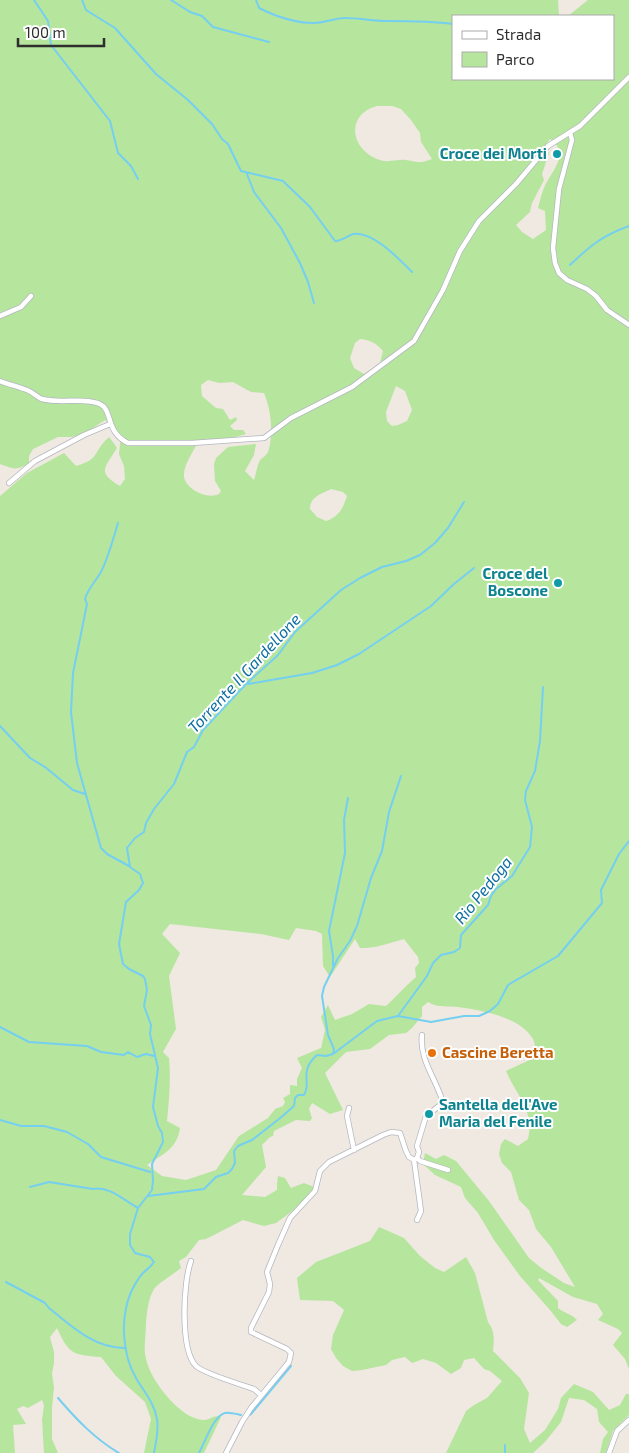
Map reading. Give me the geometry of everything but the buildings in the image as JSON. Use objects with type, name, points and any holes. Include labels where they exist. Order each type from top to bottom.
[{"type":"street","points":[[0,381],[31,392],[40,399],[57,402],[99,403],[105,407],[110,424],[116,434],[121,440],[128,443],[192,443],[264,438],[291,418],[352,387],[414,341],[443,290],[460,250],[479,222],[516,184],[551,143],[570,134],[594,114],[629,76]]},
{"type":"street","points":[[570,134],[572,140],[558,198],[553,248],[555,263],[559,273],[567,280],[587,289],[596,296],[607,310],[629,325]]},
{"type":"street","points":[[0,316],[21,307],[31,296]]},
{"type":"street","points":[[9,483],[36,461],[84,435],[110,424]]},
{"type":"street","points":[[417,1220],[421,1211],[415,1159],[419,1152],[417,1146],[426,1116],[444,1103],[424,1057],[421,1042],[422,1036]]},
{"type":"street","points":[[348,1108],[346,1116],[354,1150]]},
{"type":"street","points":[[226,1453],[242,1422],[261,1395],[289,1362],[291,1353],[288,1349],[251,1332],[253,1322],[269,1292],[270,1284],[267,1272],[290,1218],[315,1192],[320,1171],[329,1162],[391,1132],[400,1133],[409,1157],[448,1170]]},
{"type":"street","points":[[191,1262],[185,1289],[185,1325],[189,1354],[192,1360],[199,1368],[254,1389],[261,1395]]},
{"type":"street","points":[[609,1453],[617,1431],[629,1420]]},
{"type":"green space","points":[[0,0],[558,0],[559,15],[452,15],[452,80],[614,80],[614,15],[569,15],[588,0],[629,0],[629,1369],[625,1359],[613,1345],[622,1333],[618,1329],[598,1320],[603,1314],[597,1304],[573,1297],[539,1278],[538,1280],[558,1301],[558,1308],[577,1320],[567,1327],[561,1324],[520,1276],[494,1240],[478,1213],[465,1198],[461,1187],[435,1175],[423,1164],[425,1153],[436,1159],[444,1155],[456,1161],[489,1201],[529,1258],[564,1283],[575,1287],[551,1247],[536,1229],[529,1210],[519,1200],[511,1172],[502,1163],[499,1154],[501,1144],[505,1139],[518,1146],[528,1139],[529,1120],[527,1111],[506,1071],[534,1058],[535,1046],[533,1039],[519,1025],[499,1016],[467,1008],[439,1006],[428,1002],[422,1007],[422,1016],[406,1033],[389,1035],[370,1049],[346,1052],[325,1073],[343,1110],[330,1114],[312,1103],[309,1109],[312,1118],[310,1121],[296,1120],[274,1131],[273,1136],[262,1145],[266,1167],[242,1195],[265,1197],[277,1190],[278,1176],[285,1178],[291,1188],[304,1183],[314,1187],[302,1204],[276,1223],[264,1226],[243,1220],[206,1239],[199,1240],[186,1257],[179,1261],[181,1268],[159,1284],[152,1293],[147,1310],[145,1350],[150,1370],[160,1388],[174,1404],[188,1415],[203,1420],[216,1416],[221,1417],[204,1453],[144,1453],[151,1419],[145,1402],[116,1376],[101,1357],[73,1352],[65,1343],[57,1328],[50,1337],[54,1352],[52,1439],[58,1453],[44,1453],[42,1420],[44,1405],[42,1400],[28,1408],[23,1406],[17,1409],[26,1424],[13,1425],[15,1453],[0,1453],[0,496],[27,473],[64,453],[76,466],[89,461],[109,437],[117,448],[106,465],[105,473],[120,486],[125,479],[124,466],[119,454],[121,435],[105,420],[84,434],[72,437],[58,437],[33,449],[29,456],[29,463],[18,468],[0,464]],"holes":[[[377,106],[392,106],[401,109],[420,133],[421,142],[432,159],[421,162],[380,160],[363,149],[355,133],[356,125],[359,117]],[[550,139],[556,145],[559,157],[558,163],[544,188],[538,208],[545,211],[546,230],[533,239],[522,232],[516,225],[530,212],[532,203],[544,180],[542,174],[549,153],[545,146]],[[360,339],[367,340],[373,342],[383,351],[380,363],[364,374],[354,368],[350,358],[355,343]],[[208,380],[219,383],[233,382],[251,392],[264,393],[270,414],[270,445],[267,453],[260,460],[254,480],[245,471],[254,455],[256,444],[228,447],[216,458],[214,464],[215,481],[221,491],[219,494],[209,496],[189,486],[184,477],[187,464],[197,443],[228,439],[246,434],[243,430],[234,430],[230,426],[237,420],[236,417],[230,420],[223,409],[216,408],[202,396],[201,385]],[[396,386],[405,391],[412,410],[407,421],[392,426],[387,421],[386,412]],[[331,489],[343,492],[347,496],[340,512],[326,521],[317,517],[310,509],[310,505],[317,496]],[[170,924],[261,934],[289,940],[296,928],[316,931],[322,934],[323,966],[330,977],[355,939],[360,948],[371,948],[404,939],[418,957],[419,963],[415,968],[416,977],[386,1006],[369,1004],[352,1014],[335,1020],[328,1005],[321,1017],[325,1030],[321,1048],[297,1058],[302,1068],[297,1079],[297,1086],[290,1085],[290,1094],[283,1098],[285,1102],[283,1106],[275,1109],[268,1118],[239,1136],[216,1170],[186,1180],[162,1176],[147,1165],[164,1154],[172,1146],[176,1141],[180,1128],[167,1121],[170,1066],[169,1058],[163,1052],[176,1029],[169,976],[180,953],[162,934]]]},
{"type":"green space","points":[[379,1227],[404,1238],[420,1256],[435,1268],[444,1272],[466,1257],[475,1273],[488,1322],[493,1332],[493,1351],[520,1378],[529,1393],[524,1429],[530,1443],[545,1430],[558,1409],[561,1398],[574,1384],[593,1392],[609,1410],[620,1405],[626,1394],[629,1394],[629,1415],[613,1431],[606,1453],[600,1453],[603,1439],[608,1432],[599,1422],[597,1409],[584,1400],[569,1398],[561,1422],[545,1442],[533,1453],[446,1453],[466,1411],[487,1398],[502,1381],[490,1371],[484,1369],[474,1358],[464,1360],[461,1368],[451,1374],[436,1363],[423,1359],[412,1363],[405,1357],[392,1360],[386,1365],[362,1370],[352,1371],[343,1366],[331,1349],[333,1335],[344,1310],[333,1301],[300,1300],[297,1278],[316,1262],[370,1241]]},
{"type":"waterway","points":[[34,0],[48,21],[51,45],[110,121],[118,153],[131,166],[138,179]]},
{"type":"waterway","points":[[82,0],[86,10],[115,28],[156,74],[188,100],[212,124],[222,139],[228,144],[241,171],[283,181],[310,207],[335,241],[353,234],[369,237],[385,247],[412,272]]},
{"type":"waterway","points":[[171,0],[190,12],[202,16],[213,27],[269,42]]},
{"type":"waterway","points":[[256,0],[259,8],[265,11],[307,23],[345,18],[452,24]]},
{"type":"waterway","points":[[247,174],[254,192],[281,228],[300,263],[314,303]]},
{"type":"waterway","points":[[570,265],[597,242],[629,226]]},
{"type":"waterway","name":"Torrente Il Gardellone","points":[[154,1453],[158,1427],[156,1413],[131,1368],[124,1336],[125,1313],[131,1292],[139,1277],[154,1262],[150,1257],[135,1253],[130,1245],[130,1234],[138,1208],[152,1190],[152,1164],[163,1142],[162,1133],[153,1107],[158,1068],[150,1034],[151,1025],[144,1006],[147,990],[145,979],[123,964],[119,944],[126,902],[139,890],[143,883],[140,874],[130,867],[127,848],[135,838],[144,832],[146,823],[154,809],[174,784],[187,752],[194,747],[203,730],[246,684],[278,655],[295,632],[341,590],[360,578],[382,567],[406,561],[420,555],[435,543],[448,528],[464,502]]},
{"type":"waterway","points":[[118,523],[104,566],[85,599],[87,604],[73,673],[71,712],[77,763],[101,848],[107,854],[129,866]]},
{"type":"waterway","points":[[248,684],[312,673],[337,665],[359,654],[431,606],[474,568]]},
{"type":"waterway","name":"Rio Pedoga","points":[[148,1196],[204,1189],[216,1177],[228,1173],[235,1163],[234,1151],[238,1146],[252,1140],[294,1106],[295,1098],[298,1095],[304,1095],[307,1086],[308,1067],[317,1055],[326,1056],[333,1054],[377,1021],[398,1016],[427,976],[433,963],[441,955],[454,952],[460,948],[461,935],[488,905],[496,889],[512,876],[530,847],[532,827],[525,800],[526,791],[535,771],[540,741],[543,687]]},
{"type":"waterway","points":[[0,726],[30,758],[45,767],[73,790],[85,794]]},
{"type":"waterway","points":[[333,1054],[334,1049],[328,1035],[322,996],[324,987],[357,926],[371,878],[382,851],[389,812],[401,776]]},
{"type":"waterway","points":[[333,966],[329,931],[345,853],[344,820],[348,798]]},
{"type":"waterway","points":[[398,1016],[431,1022],[464,1016],[479,1016],[490,1011],[498,1004],[508,985],[558,956],[602,903],[601,890],[619,854],[629,841]]},
{"type":"waterway","points":[[0,1027],[29,1042],[87,1046],[101,1052],[124,1055],[128,1052],[137,1057],[146,1054],[154,1056]]},
{"type":"waterway","points":[[0,1120],[21,1126],[44,1126],[67,1132],[88,1144],[101,1157],[150,1172]]},
{"type":"waterway","points":[[30,1187],[49,1182],[105,1189],[138,1208]]},
{"type":"waterway","points":[[6,1282],[45,1303],[66,1322],[94,1341],[104,1345],[126,1348]]},
{"type":"waterway","points":[[247,1416],[251,1414],[291,1366]]},
{"type":"waterway","points":[[58,1398],[86,1428],[119,1453]]},
{"type":"waterway","points":[[199,1453],[213,1424],[221,1415],[225,1413],[241,1415]]},
{"type":"waterway","points":[[505,1445],[505,1453]]},
{"type":"place","name":"Croce dei Morti","points":[[557,154]]},
{"type":"place","name":"Croce del Boscone","points":[[558,583]]},
{"type":"place","name":"Cascine Beretta","points":[[432,1053]]},
{"type":"place","name":"Santella dell'Ave Maria del Fenile","points":[[429,1114]]}]
